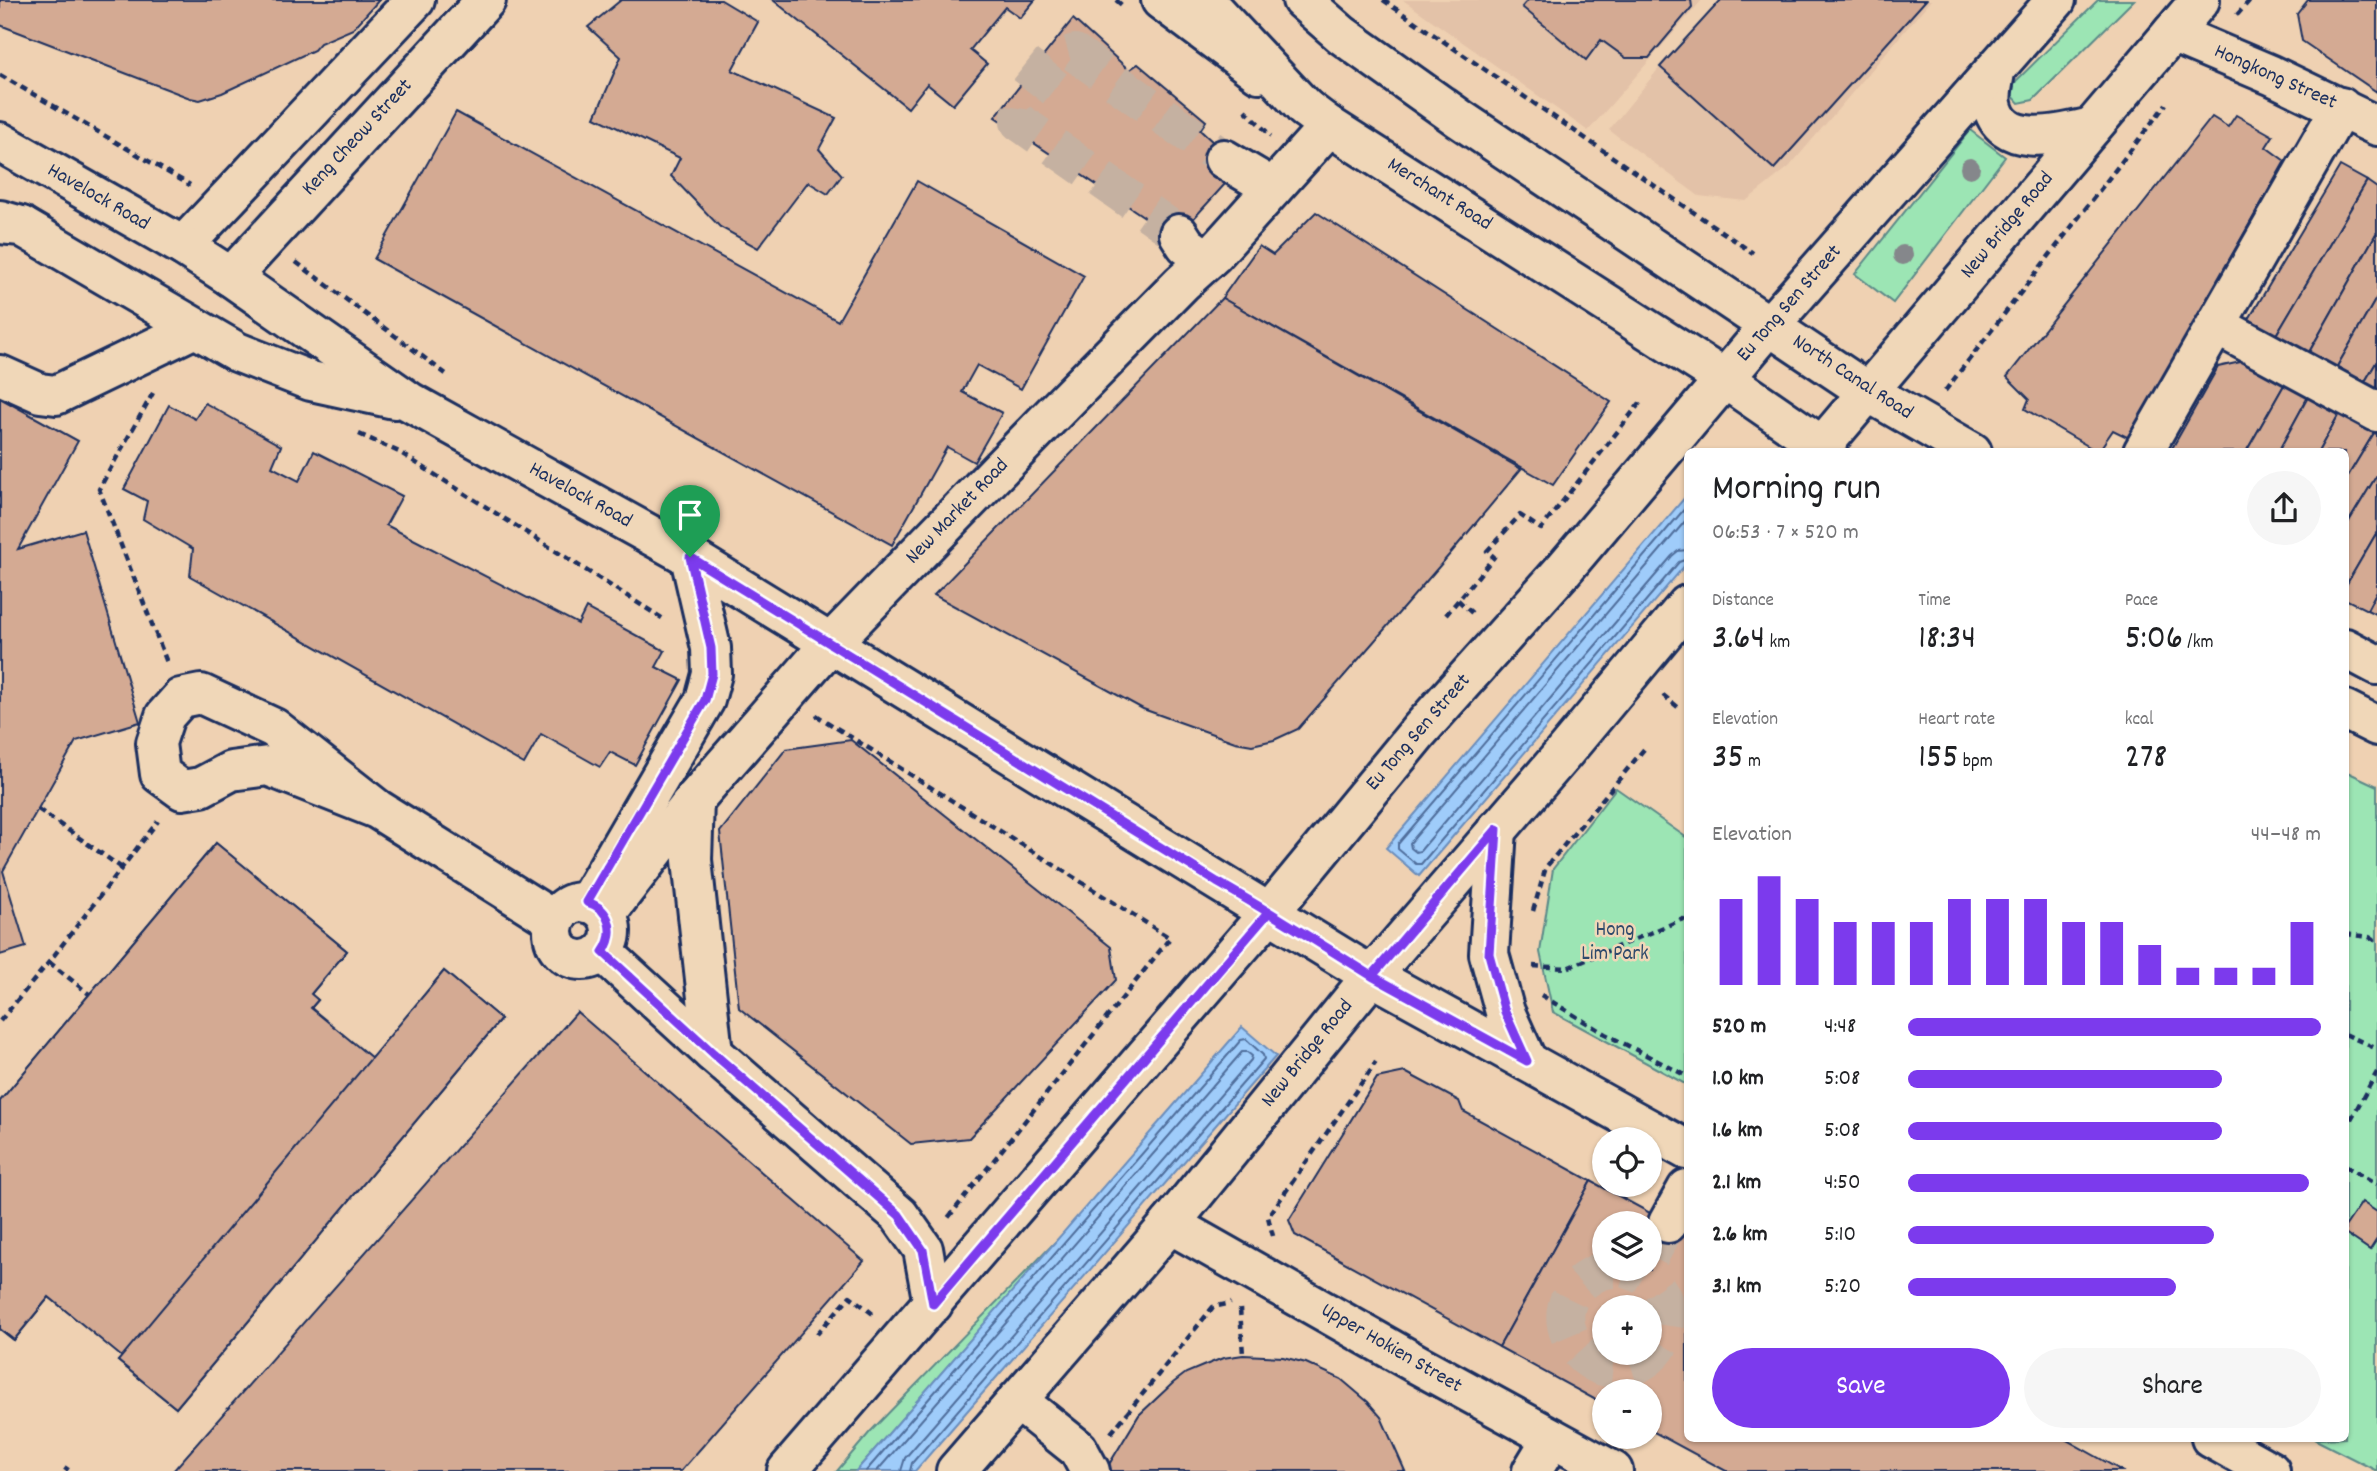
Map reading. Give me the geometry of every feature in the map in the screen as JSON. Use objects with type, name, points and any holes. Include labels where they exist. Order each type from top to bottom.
[{"type":"main road","points":[[183,246],[415,0]]},
{"type":"main road","name":"Keng Cheow Street","points":[[231,277],[486,0]]},
{"type":"main road","name":"Merchant Road","points":[[1161,0],[1317,117],[1725,379],[1821,448]]},
{"type":"main road","points":[[1204,0],[1317,117]]},
{"type":"main road","points":[[1302,0],[1342,34],[1460,119],[1770,325]]},
{"type":"main road","name":"Eu Tong Sen Street","points":[[787,1471],[1269,912],[1419,731],[1564,569],[1770,325],[2056,0]]},
{"type":"main road","name":"New Bridge Road","points":[[1825,448],[1868,391],[2200,0]]},
{"type":"main road","name":"Hongkong Street","points":[[2172,33],[2341,107],[2377,126]]},
{"type":"main road","points":[[372,45],[412,79]]},
{"type":"main road","points":[[1994,71],[1991,103],[2005,127],[2026,137],[2055,136],[2092,127]]},
{"type":"main road","points":[[2145,448],[2341,107]]},
{"type":"main road","name":"New Market Road","points":[[599,923],[694,800],[830,644],[1207,260],[1273,188],[1317,117]]},
{"type":"main road","points":[[304,118],[344,152]]},
{"type":"main road","name":"Havelock Road","points":[[0,142],[183,246],[410,402],[690,557],[1372,976],[1684,1148]]},
{"type":"main road","points":[[1224,159],[1273,188]]},
{"type":"main road","points":[[7,223],[237,352],[312,382],[410,402]]},
{"type":"main road","points":[[1179,234],[1186,245],[1207,260]]},
{"type":"main road","name":"North Canal Road","points":[[1770,325],[1868,391],[1965,448]]},
{"type":"main road","points":[[2216,325],[2377,412]]},
{"type":"main road","points":[[0,374],[40,393],[56,395],[195,328]]},
{"type":"main road","points":[[690,557],[711,648],[712,674],[705,700],[599,923],[595,958],[584,961],[565,956],[553,940],[554,920],[567,906],[599,923],[713,1053],[899,1215],[923,1250],[933,1304]]},
{"type":"main road","name":"New Bridge Road","points":[[956,1471],[1170,1224],[1372,976],[1684,609]]},
{"type":"main road","points":[[2349,650],[2377,664]]},
{"type":"main road","points":[[377,809],[268,766],[232,771],[201,787],[182,790],[160,774],[156,743],[165,716],[181,698],[201,694],[274,728],[377,809],[554,920]]},
{"type":"main road","points":[[2349,712],[2377,726]]},
{"type":"main road","points":[[694,800],[692,860],[713,1053]]},
{"type":"main road","points":[[1497,829],[1489,954],[1505,1012],[1527,1061]]},
{"type":"main road","points":[[1668,1223],[1684,1194]]},
{"type":"main road","name":"Upper Hokien Street","points":[[1170,1224],[1613,1471]]},
{"type":"main road","points":[[1017,1400],[1078,1449],[1090,1471]]},
{"type":"main road","points":[[1532,1471],[1552,1438]]},
{"type":"main road","points":[[2218,1442],[2270,1471]]},
{"type":"path","points":[[1383,0],[1753,253]]},
{"type":"path","points":[[0,75],[222,205]]},
{"type":"path","points":[[1921,422],[2167,104]]},
{"type":"path","points":[[157,385],[99,489],[181,698]]},
{"type":"path","points":[[1446,615],[1494,557],[1487,551],[1520,514],[1541,529],[1643,399]]},
{"type":"path","points":[[399,452],[711,648]]},
{"type":"path","points":[[785,696],[1170,938],[923,1250]]},
{"type":"path","points":[[1532,914],[1546,867],[1645,748]]},
{"type":"path","points":[[38,809],[122,869]]},
{"type":"path","points":[[0,1021],[150,831]]},
{"type":"path","points":[[1489,954],[1518,966],[1567,968],[1684,919]]},
{"type":"path","points":[[2349,935],[2377,941]]},
{"type":"path","points":[[49,962],[89,994]]},
{"type":"path","points":[[1538,994],[1605,1034],[1684,1074]]},
{"type":"path","points":[[2349,1036],[2377,1049]]},
{"type":"path","points":[[2349,1123],[2377,1072]]},
{"type":"path","points":[[2349,1168],[2377,1184]]},
{"type":"path","points":[[817,1334],[850,1296],[866,1309]]},
{"type":"path","points":[[1239,1301],[1244,1355]]},
{"type":"shaded area","points":[[1403,0],[1702,0],[1588,131]]},
{"type":"shaded area","points":[[1721,0],[1931,0],[1789,167],[1746,201],[1699,196],[1609,130],[1660,67]]},
{"type":"green space","points":[[2098,0],[2134,0],[2033,100],[2019,103],[2010,93],[2016,81]]},
{"type":"green space","points":[[1970,130],[2005,157],[1893,303],[1855,274]]},
{"type":"green space","points":[[2349,773],[2377,786],[2377,1471],[2320,1442],[2349,1442]]},
{"type":"green space","name":"Hong Lim Park","points":[[1616,788],[1684,836],[1684,1083],[1553,1012],[1540,952],[1553,869]]},
{"type":"green space","points":[[1060,1237],[856,1471],[837,1471],[870,1432]]},
{"type":"water","points":[[1684,499],[1684,567],[1419,876],[1386,848]]},
{"type":"water","points":[[1242,1027],[1276,1056],[915,1471],[856,1471]]},
{"type":"building","points":[[0,0],[379,0],[353,29],[222,93],[200,100],[0,25]]},
{"type":"building","points":[[621,0],[721,0],[758,22],[732,70],[836,118],[819,149],[842,175],[828,194],[808,182],[758,248],[720,227],[671,176],[680,158],[595,117],[621,57],[588,27]]},
{"type":"building","points":[[773,0],[1035,0],[1020,18],[1005,7],[970,50],[987,64],[953,105],[927,84],[908,108]]},
{"type":"building","points":[[1528,0],[1691,0],[1692,7],[1649,58],[1626,58],[1601,40],[1586,60],[1522,7]]},
{"type":"building","points":[[1721,0],[1926,0],[1774,169],[1660,67]]},
{"type":"building","points":[[2308,0],[2377,0],[2377,92],[2302,41],[2297,14]]},
{"type":"building","points":[[1073,19],[1129,70],[1138,64],[1206,121],[1200,130],[1228,156],[1235,173],[1176,238],[995,117]]},
{"type":"building","points":[[456,112],[838,321],[917,181],[1084,276],[1021,389],[977,365],[962,392],[1002,413],[974,462],[947,447],[892,545],[374,259]]},
{"type":"building","points":[[2236,115],[2273,136],[2266,147],[2285,161],[2129,438],[2113,430],[2101,448],[2091,448],[2025,409],[2029,399],[2007,377],[2212,117],[2228,127]]},
{"type":"building","points":[[2340,166],[2367,181],[2276,335],[2249,319]]},
{"type":"building","points":[[2367,181],[2377,188],[2377,232],[2308,354],[2276,335]]},
{"type":"building","points":[[1316,212],[1611,402],[1553,485],[1222,298],[1259,246],[1273,255]]},
{"type":"building","points":[[2377,232],[2377,297],[2335,370],[2308,354]]},
{"type":"building","points":[[2377,297],[2377,361],[2363,385],[2335,370]]},
{"type":"building","points":[[1222,298],[1521,469],[1298,729],[1274,740],[1252,745],[1235,742],[1143,709],[934,595]]},
{"type":"building","points":[[2245,361],[2284,385],[2248,448],[2172,448],[2218,367]]},
{"type":"building","points":[[2377,361],[2377,393],[2363,385]]},
{"type":"building","points":[[2284,385],[2308,397],[2280,448],[2248,448]]},
{"type":"building","points":[[2308,397],[2339,414],[2320,448],[2280,448]]},
{"type":"building","points":[[0,398],[78,441],[18,549],[83,530],[140,722],[76,741],[3,871],[26,947],[0,955]]},
{"type":"building","points":[[205,403],[281,446],[272,467],[299,481],[314,451],[402,496],[386,525],[578,624],[586,608],[665,651],[656,667],[682,680],[635,765],[610,752],[600,767],[541,734],[524,764],[190,576],[193,549],[143,519],[147,501],[124,489],[169,405],[195,419]]},
{"type":"building","points":[[2339,414],[2374,433],[2349,474],[2349,448],[2320,448]]},
{"type":"building","points":[[2374,433],[2377,434],[2377,475],[2349,521],[2349,474]]},
{"type":"building","points":[[2377,475],[2377,532],[2349,580],[2349,521]]},
{"type":"building","points":[[2377,532],[2377,591],[2367,610],[2349,601],[2349,580]]},
{"type":"building","points":[[2377,591],[2377,615],[2367,610]]},
{"type":"building","points":[[851,740],[1111,947],[1116,980],[969,1138],[911,1144],[739,1008],[720,832],[786,749]]},
{"type":"building","points":[[216,843],[347,951],[311,994],[318,1000],[311,1008],[322,1018],[73,1316],[49,1297],[14,1340],[0,1329],[0,1101]]},
{"type":"building","points":[[216,843],[347,951],[311,994],[318,1000],[311,1008],[372,1058],[444,971],[501,1019],[176,1408],[118,1361],[122,1357],[49,1297],[14,1340],[0,1329],[0,1101]]},
{"type":"building","points":[[444,971],[501,1019],[176,1408],[118,1361]]},
{"type":"building","points":[[577,1012],[864,1261],[681,1471],[173,1471]]},
{"type":"building","points":[[1405,1072],[1459,1101],[1463,1111],[1591,1181],[1499,1347],[1295,1235],[1289,1220],[1377,1078]]},
{"type":"building","points":[[1591,1181],[1592,1197],[1621,1197],[1646,1211],[1592,1211],[1592,1281],[1662,1281],[1662,1219],[1684,1231],[1684,1442],[2070,1442],[2122,1471],[1726,1471],[1662,1436],[1662,1379],[1592,1379],[1592,1398],[1499,1347]]},
{"type":"building","points":[[2362,1202],[2377,1212],[2377,1239],[2370,1250],[2349,1236],[2349,1221]]},
{"type":"building","points":[[1243,1355],[1283,1357],[1306,1363],[1341,1379],[1381,1417],[1405,1471],[1105,1471],[1139,1415],[1173,1383],[1186,1373],[1223,1358]]},
{"type":"tunnel","points":[[1179,234],[1019,122],[1023,98],[1054,59],[1075,53],[1224,159]]},
{"type":"tunnel","points":[[1662,1234],[1668,1223]]},
{"type":"tunnel","points":[[1592,1275],[1570,1297],[1565,1316],[1569,1335],[1580,1352],[1595,1364],[1614,1369],[1634,1366],[1654,1352],[1664,1336],[1666,1309],[1659,1291],[1650,1281]]},
{"type":"route","points":[[690,557],[711,648],[712,674],[705,700],[587,902],[600,909],[610,923],[609,944],[603,952],[713,1053],[899,1215],[923,1250],[933,1304],[1269,912],[1372,976],[1527,1061],[1505,1012],[1489,954],[1497,829],[1372,976],[1321,944],[1269,912],[1217,882],[690,557]]}]
